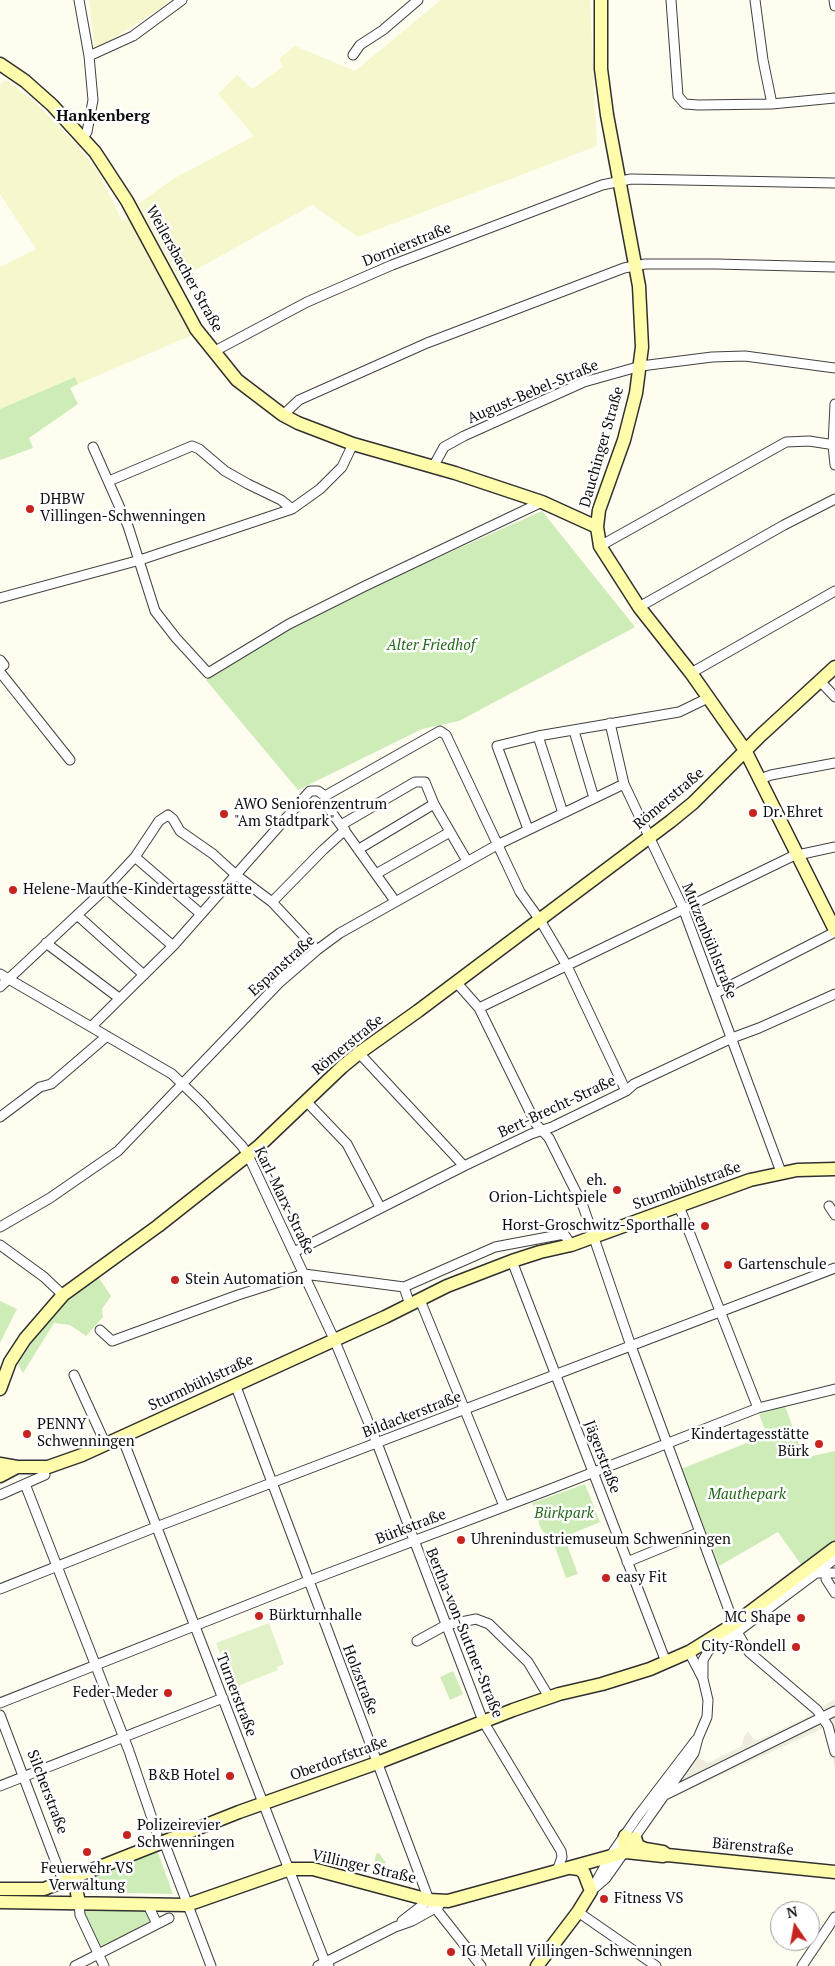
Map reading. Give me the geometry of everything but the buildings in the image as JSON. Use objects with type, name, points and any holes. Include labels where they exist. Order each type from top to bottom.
[{"type":"main road","name":"Dauchinger Straße","points":[[601,0],[601,69],[607,115],[636,266],[642,311],[641,366],[624,440],[599,510],[597,527],[600,546],[639,607],[691,673],[745,750],[798,853],[835,931]]},
{"type":"main road","name":"Weilersbacher Straße","points":[[0,64],[25,80],[45,99],[82,138],[114,179],[196,329],[237,380],[283,414],[298,422],[352,444],[433,467],[542,502],[597,527]]},
{"type":"main road","name":"Römerstraße","points":[[0,1389],[10,1362],[25,1339],[63,1295],[158,1226],[248,1155],[359,1053],[540,920],[693,803],[745,750],[835,667]]},
{"type":"main road","name":"Sturmbühlstraße","points":[[0,1464],[17,1467],[48,1466],[82,1455],[447,1286],[512,1261],[571,1245],[750,1180],[781,1172],[835,1169]]},
{"type":"main road","points":[[0,1476],[17,1467]]},
{"type":"main road","name":"Oberdorfstraße","points":[[0,1889],[44,1889],[263,1803],[377,1764],[483,1721],[549,1697],[602,1684],[666,1662],[735,1628],[812,1571],[835,1548]]},
{"type":"main road","points":[[620,1854],[624,1842],[630,1837]]},
{"type":"main road","name":"Bärenstraße","points":[[630,1837],[638,1846],[645,1850],[667,1854],[835,1872]]},
{"type":"main road","name":"Villinger Straße","points":[[0,1902],[188,1904],[290,1869],[313,1869],[402,1891],[432,1904],[620,1854]]},
{"type":"main road","name":"Bärenstraße","points":[[620,1854],[663,1856],[667,1854]]},
{"type":"main road","points":[[537,1966],[578,1912],[591,1891],[584,1873],[579,1869],[571,1868]]},
{"type":"main road","points":[[78,1876],[79,1903]]},
{"type":"street","points":[[79,0],[89,56],[93,100],[87,132],[82,138]]},
{"type":"street","points":[[89,56],[133,36],[182,0]]},
{"type":"street","points":[[353,55],[360,45],[383,30],[418,0]]},
{"type":"street","points":[[671,0],[678,96],[685,104],[772,104],[835,98]]},
{"type":"street","points":[[755,0],[763,60],[772,104]]},
{"type":"street","points":[[834,0],[835,6]]},
{"type":"street","name":"Dornierstraße","points":[[213,352],[307,302],[392,265],[529,211],[602,185],[619,181],[651,180],[835,184]]},
{"type":"street","points":[[283,414],[299,400],[427,343],[554,293],[624,268],[716,264],[835,266]]},
{"type":"street","name":"August-Bebel-Straße","points":[[433,467],[444,447],[464,436],[584,382],[641,366],[712,357],[745,356],[835,368]]},
{"type":"street","points":[[835,404],[835,464]]},
{"type":"street","points":[[600,546],[786,442],[809,441],[834,445]]},
{"type":"street","points":[[0,598],[140,560],[292,509],[320,489],[342,466],[352,444]]},
{"type":"street","points":[[109,481],[192,446],[199,449],[225,471],[281,500],[292,509]]},
{"type":"street","points":[[94,447],[140,560],[155,611],[176,638],[208,673],[289,624],[542,502]]},
{"type":"street","points":[[639,607],[784,525],[835,499]]},
{"type":"street","points":[[691,673],[835,591]]},
{"type":"street","points":[[0,660],[4,665],[0,668]]},
{"type":"street","points":[[0,672],[70,760]]},
{"type":"street","points":[[819,680],[835,697]]},
{"type":"street","points":[[528,829],[497,746],[538,736],[679,712],[708,698]]},
{"type":"street","name":"Mutzenbühlstraße","points":[[610,723],[624,784],[683,908],[781,1172]]},
{"type":"street","points":[[574,731],[594,798]]},
{"type":"street","points":[[325,796],[440,732],[446,736],[520,892],[540,920],[567,966],[626,1091]]},
{"type":"street","points":[[538,736],[563,813]]},
{"type":"street","points":[[760,779],[771,775],[835,763]]},
{"type":"street","points":[[272,902],[343,828],[415,782],[425,782],[434,804],[467,861]]},
{"type":"street","name":"Espanstraße","points":[[0,1227],[50,1198],[118,1151],[280,982],[340,933],[497,845],[624,784]]},
{"type":"street","points":[[91,1027],[173,946],[310,791],[318,791],[325,796]]},
{"type":"street","points":[[325,796],[325,803],[395,901]]},
{"type":"street","points":[[359,849],[434,804]]},
{"type":"street","points":[[0,987],[106,888],[135,856],[159,821],[168,815],[173,819],[180,831],[214,854],[236,875],[272,902],[317,950]]},
{"type":"street","points":[[376,874],[450,832]]},
{"type":"street","points":[[479,1008],[798,853],[835,847]]},
{"type":"street","points":[[135,856],[201,914]]},
{"type":"street","points":[[106,888],[173,946]]},
{"type":"street","points":[[77,915],[144,975]]},
{"type":"street","points":[[716,993],[835,931]]},
{"type":"street","points":[[46,943],[119,998]]},
{"type":"street","name":"Karl-Marx-Straße","points":[[0,974],[158,1066],[183,1084],[242,1146],[248,1155],[334,1339]]},
{"type":"street","points":[[456,982],[479,1008],[536,1124],[549,1138],[583,1206],[592,1237],[631,1346],[735,1628],[749,1652],[817,1710],[828,1726],[835,1752]]},
{"type":"street","name":"Bert-Brecht-Straße","points":[[294,1252],[366,1217],[371,1211],[626,1091],[634,1084],[732,1038],[760,1028],[835,994]]},
{"type":"street","points":[[0,1117],[40,1087],[51,1084],[107,1036]]},
{"type":"street","points":[[359,1053],[464,1166]]},
{"type":"street","points":[[307,1102],[347,1144],[380,1207]]},
{"type":"street","points":[[679,1206],[758,1408]]},
{"type":"street","points":[[829,1206],[835,1215]]},
{"type":"street","points":[[100,1330],[112,1341],[238,1295],[304,1274],[404,1287],[495,1247],[564,1234],[571,1245]]},
{"type":"street","points":[[0,1245],[44,1277],[63,1295]]},
{"type":"street","name":"Jägerstraße","points":[[512,1261],[666,1662]]},
{"type":"street","name":"Bildackerstraße","points":[[0,1589],[156,1527],[835,1268]]},
{"type":"street","points":[[404,1287],[415,1302],[466,1409],[504,1506]]},
{"type":"street","name":"Bertha-von-Suttner-Straße","points":[[334,1339],[377,1443],[483,1721],[561,1851],[562,1857],[557,1871]]},
{"type":"street","points":[[74,1375],[106,1445]]},
{"type":"street","name":"Holzstraße","points":[[235,1384],[377,1764],[432,1904],[482,1966]]},
{"type":"street","name":"Bürkstraße","points":[[0,1703],[308,1581],[758,1408],[835,1389]]},
{"type":"street","name":"Turnerstraße","points":[[122,1437],[290,1869],[324,1965]]},
{"type":"street","points":[[0,1495],[45,1475]]},
{"type":"street","points":[[25,1484],[95,1666],[125,1738],[159,1844],[188,1904],[211,1966]]},
{"type":"street","points":[[627,1562],[700,1532]]},
{"type":"street","points":[[812,1571],[835,1559]]},
{"type":"street","points":[[812,1571],[835,1573]]},
{"type":"street","points":[[826,1579],[835,1593]]},
{"type":"street","points":[[418,1641],[446,1625],[476,1619],[489,1624],[528,1662],[549,1697]]},
{"type":"street","points":[[630,1837],[694,1754],[698,1738],[707,1717],[708,1708],[702,1660],[710,1650],[735,1628]]},
{"type":"street","points":[[689,1652],[703,1679]]},
{"type":"street","points":[[0,1786],[223,1698]]},
{"type":"street","points":[[662,1796],[699,1776],[835,1711]]},
{"type":"street","name":"Silcherstraße","points":[[0,1715],[64,1881]]},
{"type":"street","points":[[630,1837],[662,1784],[698,1738]]},
{"type":"street","points":[[591,1891],[606,1878],[620,1854]]},
{"type":"street","points":[[402,1891],[412,1900],[412,1914]]},
{"type":"street","points":[[79,1903],[80,1915],[104,1966]]},
{"type":"street","points":[[395,1927],[412,1914],[432,1904]]},
{"type":"street","points":[[324,1965],[395,1927],[412,1921],[432,1904]]},
{"type":"street","points":[[148,1905],[157,1924]]},
{"type":"street","points":[[578,1912],[656,1966]]},
{"type":"street","points":[[802,1966],[835,1917]]},
{"type":"street","points":[[75,1966],[169,1918]]},
{"type":"green space","points":[[89,0],[169,0],[161,8],[95,50]]},
{"type":"green space","points":[[441,0],[590,0],[597,146],[358,237],[312,205],[179,279],[138,204],[173,179],[254,136],[218,94],[237,75],[252,89],[283,67],[279,59],[295,46],[355,71]]},
{"type":"green space","points":[[6,80],[35,102],[74,142],[98,171],[122,221],[128,218],[192,335],[78,384],[75,377],[0,409],[0,265],[2,266],[36,249],[0,194],[0,84]]},
{"type":"green space","points":[[75,377],[78,384],[70,388],[78,404],[29,438],[33,448],[0,460],[0,409]]},
{"type":"green space","name":"Alter Friedhof","points":[[542,511],[635,627],[459,721],[422,729],[298,790],[206,680],[286,630],[370,588]]},
{"type":"green space","points":[[97,1275],[111,1296],[102,1309],[103,1317],[86,1336],[70,1325],[54,1323],[23,1373],[18,1364],[47,1319]]},
{"type":"green space","points":[[0,1301],[17,1309],[0,1343]]},
{"type":"green space","name":"Mauthepark","points":[[785,1406],[804,1458],[835,1451],[835,1541],[802,1566],[778,1532],[719,1566],[681,1469],[767,1435],[759,1414]]},
{"type":"green space","name":"Bürkpark","points":[[585,1484],[600,1522],[564,1537],[578,1574],[566,1578],[553,1541],[541,1529],[532,1503]]},
{"type":"green space","points":[[269,1623],[284,1664],[277,1667],[278,1670],[233,1688],[216,1643]]},
{"type":"green space","points":[[453,1671],[463,1694],[450,1700],[440,1677]]},
{"type":"green space","points":[[157,1850],[173,1894],[85,1892],[81,1881]]},
{"type":"green space","points":[[379,1853],[386,1863],[383,1864],[380,1876],[372,1874],[376,1854]]},
{"type":"green space","points":[[82,1909],[146,1909],[150,1921],[101,1949]]},
{"type":"shaded area","points":[[835,1699],[835,1768],[824,1728],[671,1798],[691,1761],[699,1758],[708,1763],[742,1746],[748,1731],[753,1739],[758,1740],[812,1715],[813,1712]]},
{"type":"place","name":"DHBW Villingen-Schwenningen","points":[[30,509]]},
{"type":"place","name":"Dr. Ehret","points":[[753,813]]},
{"type":"place","name":"AWO Seniorenzentrum \"Am Stadtpark\"","points":[[224,814]]},
{"type":"place","name":"Helene-Mauthe-Kindertagesstätte","points":[[13,890]]},
{"type":"place","name":"eh. Orion-Lichtspiele","points":[[617,1190]]},
{"type":"place","name":"Horst-Groschwitz-Sporthalle","points":[[705,1226]]},
{"type":"place","name":"Gartenschule","points":[[728,1265]]},
{"type":"place","name":"Stein Automation","points":[[175,1280]]},
{"type":"place","name":"PENNY Schwenningen","points":[[27,1434]]},
{"type":"place","name":"Kindertagesstätte Bürk","points":[[819,1444]]},
{"type":"place","name":"Uhrenindustriemuseum Schwenningen","points":[[461,1540]]},
{"type":"place","name":"easy Fit","points":[[606,1578]]},
{"type":"place","name":"Bürkturnhalle","points":[[259,1616]]},
{"type":"place","name":"MC Shape","points":[[801,1618]]},
{"type":"place","name":"City-Rondell","points":[[796,1647]]},
{"type":"place","name":"Feder-Meder","points":[[168,1693]]},
{"type":"place","name":"B&B Hotel","points":[[230,1776]]},
{"type":"place","name":"Polizeirevier Schwenningen","points":[[127,1835]]},
{"type":"place","name":"Feuerwehr VS Verwaltung","points":[[87,1852]]},
{"type":"place","name":"Fitness VS","points":[[604,1899]]},
{"type":"place","name":"IG Metall Villingen-Schwenningen","points":[[451,1952]]},
{"type":"district","name":"Hankenberg","points":[[103,116]]}]
